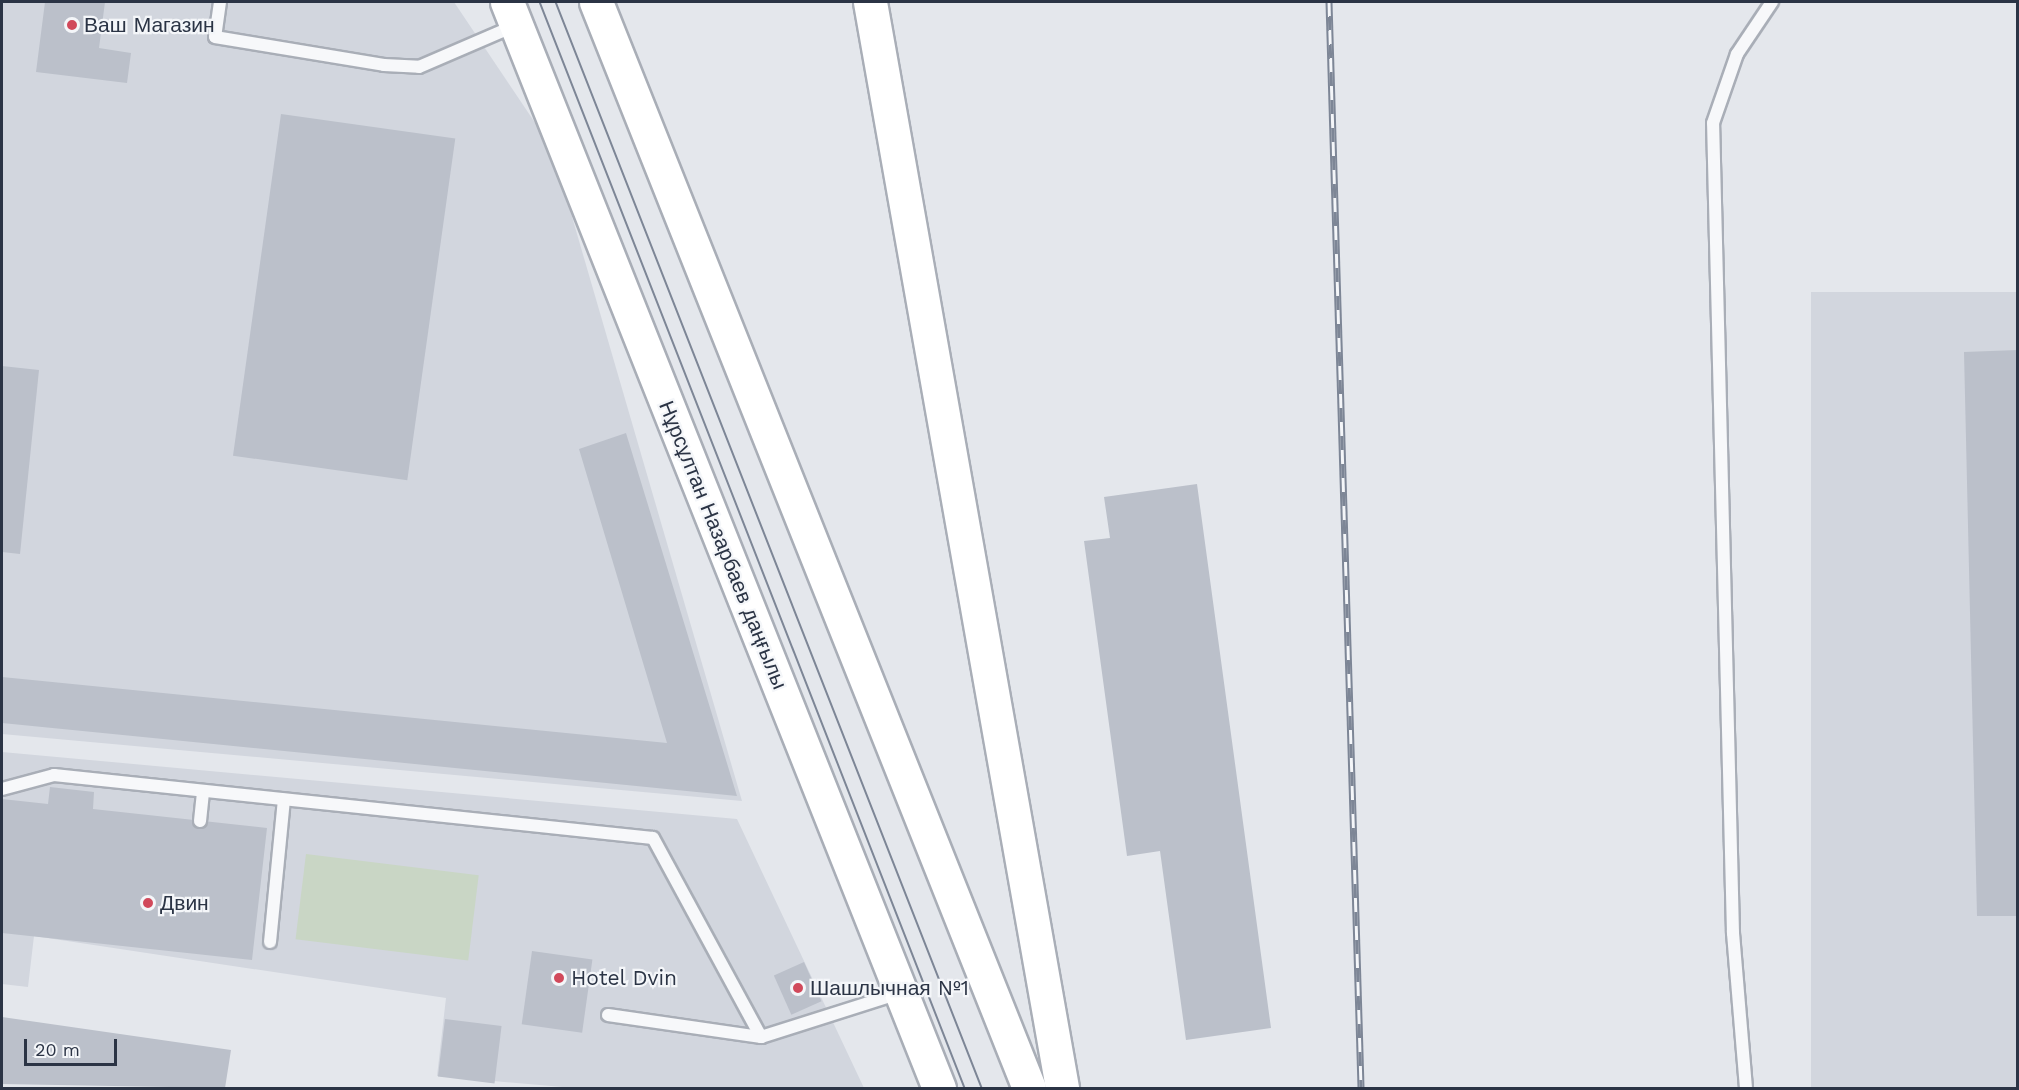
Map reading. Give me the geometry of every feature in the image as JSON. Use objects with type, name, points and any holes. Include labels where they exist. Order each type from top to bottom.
[{"type":"main road","points":[[597,2],[1029,1089]]},
{"type":"main road","points":[[870,2],[1033,950],[1062,1089]]},
{"type":"main road","name":"Нұрсұлтан Назарбаев даңғылы","points":[[511,13],[939,1089]]},
{"type":"lane","points":[[220,2],[214,37],[384,64],[419,67],[511,13]]},
{"type":"lane","points":[[1746,1089],[1733,933],[1713,123],[1737,54],[1772,2]]},
{"type":"lane","points":[[2,789],[54,775],[653,838],[761,1037]]},
{"type":"lane","points":[[200,821],[203,791]]},
{"type":"lane","points":[[270,942],[284,800]]},
{"type":"lane","points":[[608,1015],[761,1037],[901,993]]},
{"type":"shaded area","points":[[2,2],[454,2],[552,148],[742,801],[2,734]]},
{"type":"shaded area","points":[[1811,292],[2017,292],[2017,1088],[1811,1088]]},
{"type":"shaded area","points":[[2,752],[737,819],[864,1088],[574,1088],[437,1076],[446,998],[34,936],[28,987],[2,984]]},
{"type":"green space","points":[[306,854],[479,875],[468,961],[296,939]]},
{"type":"building","name":"Ваш Магазин","points":[[45,2],[105,2],[99,48],[131,53],[127,83],[36,72]]},
{"type":"building","points":[[281,114],[455,138],[407,480],[233,456]]},
{"type":"building","points":[[2018,350],[2018,916],[1977,916],[1964,352]]},
{"type":"building","points":[[2,366],[39,370],[20,554],[2,552]]},
{"type":"building","points":[[626,433],[737,796],[2,723],[2,677],[667,743],[579,449]]},
{"type":"building","points":[[1197,484],[1271,1028],[1186,1040],[1160,851],[1127,856],[1084,541],[1110,538],[1104,497]]},
{"type":"building","name":"Двин","points":[[50,787],[94,792],[93,809],[267,828],[252,960],[2,933],[2,799],[48,804]]},
{"type":"building","name":"Hotel Dvin","points":[[532,951],[592,959],[582,1033],[522,1024]]},
{"type":"building","name":"Шашлычная №1","points":[[804,962],[821,1001],[791,1015],[774,975]]},
{"type":"building","points":[[2,1017],[231,1050],[225,1088],[2,1084]]},
{"type":"building","points":[[445,1019],[502,1026],[495,1084],[438,1077]]},
{"type":"tram line","points":[[540,2],[965,1088]]},
{"type":"tram line","points":[[556,2],[982,1088]]},
{"type":"railway","points":[[1329,2],[1361,1088]]},
{"type":"place","name":"Ваш Магазин","points":[[72,25]]},
{"type":"place","name":"Двин","points":[[148,903]]},
{"type":"place","name":"Hotel Dvin","points":[[559,978]]},
{"type":"place","name":"Шашлычная №1","points":[[798,988]]}]
